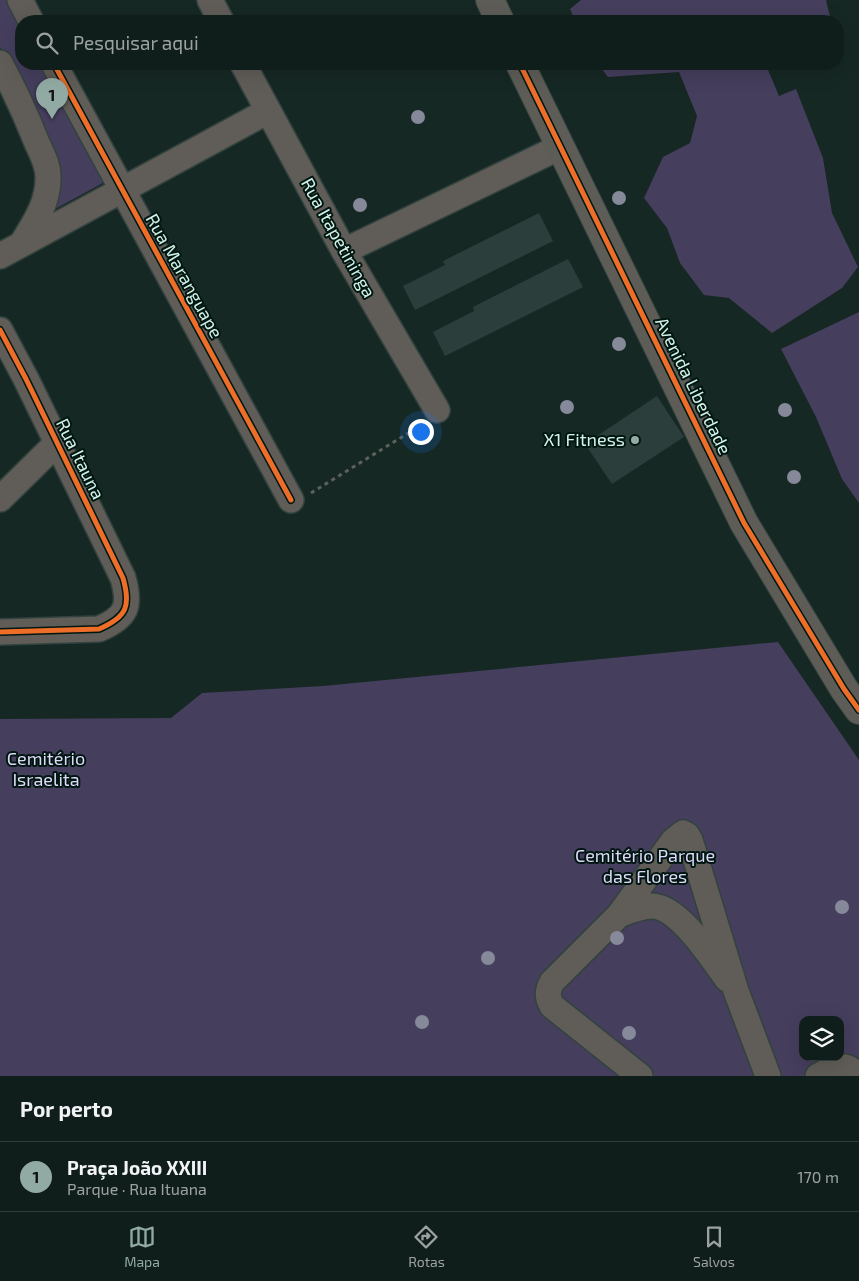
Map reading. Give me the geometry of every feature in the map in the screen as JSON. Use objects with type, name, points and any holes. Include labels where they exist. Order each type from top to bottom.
[{"type":"main road","points":[[490,0],[497,15]]},
{"type":"main road","name":"Avenida Liberdade","points":[[523,70],[744,524],[844,689],[859,710]]},
{"type":"street","points":[[20,0],[28,15]]},
{"type":"street","points":[[210,0],[218,15]]},
{"type":"street","points":[[0,63],[22,107],[48,171],[47,190],[42,208],[23,242]]},
{"type":"street","name":"Rua Maranguape","points":[[57,70],[291,500]]},
{"type":"street","name":"Rua Itapetininga","points":[[246,70],[344,251],[437,410]]},
{"type":"street","points":[[0,256],[268,111]]},
{"type":"street","points":[[344,251],[560,147]]},
{"type":"street","name":"Rua Itauna","points":[[0,330],[26,379],[123,578],[127,603],[122,616],[113,623],[99,629],[0,632]]},
{"type":"street","points":[[0,499],[57,443]]},
{"type":"street","points":[[640,1076],[552,1006],[548,999],[548,990],[552,982],[619,915],[672,841],[683,833],[687,835],[693,847],[736,991],[768,1076]]},
{"type":"street","points":[[619,915],[652,906],[662,907],[678,918],[736,991]]},
{"type":"street","points":[[818,1076],[839,1066],[848,1067],[857,1076]]},
{"type":"path","points":[[291,500],[308,496],[433,417],[437,410]]},
{"type":"green space","points":[[0,0],[8,0],[16,15],[15,70],[45,70],[104,178],[104,182],[101,184],[57,208],[53,208],[51,163],[0,47]]},
{"type":"green space","points":[[581,0],[826,0],[830,15],[572,15],[570,9]]},
{"type":"green space","points":[[603,70],[768,70],[779,96],[796,89],[823,158],[832,213],[858,267],[842,288],[772,333],[729,298],[704,295],[680,263],[667,228],[644,198],[663,157],[690,143],[697,116],[679,72],[608,77]]},
{"type":"green space","points":[[859,312],[859,503],[842,479],[816,417],[781,349]]},
{"type":"green space","name":"Cemitério Parque das Flores","points":[[778,642],[859,760],[859,1076],[0,1076],[0,719],[171,718],[202,693],[323,686]]},
{"type":"building","points":[[539,213],[553,241],[415,310],[403,286],[445,265],[443,261]]},
{"type":"building","points":[[568,259],[583,287],[445,356],[433,332],[474,311],[473,307]]},
{"type":"building","name":"X1 Fitness","points":[[657,396],[684,437],[612,484],[585,444]]},
{"type":"cycle path","points":[[57,70],[291,500]]},
{"type":"cycle path","points":[[523,70],[744,523],[844,689],[859,710]]},
{"type":"cycle path","points":[[0,330],[26,379],[123,578],[127,596],[121,615],[116,620],[99,629],[0,632]]},
{"type":"place","name":"Praça João XXIII","points":[[52,119]]},
{"type":"place","name":"X1 Fitness","points":[[635,440]]},
{"type":"park label","name":"Cemitério Israelita","points":[[46,770]]}]
